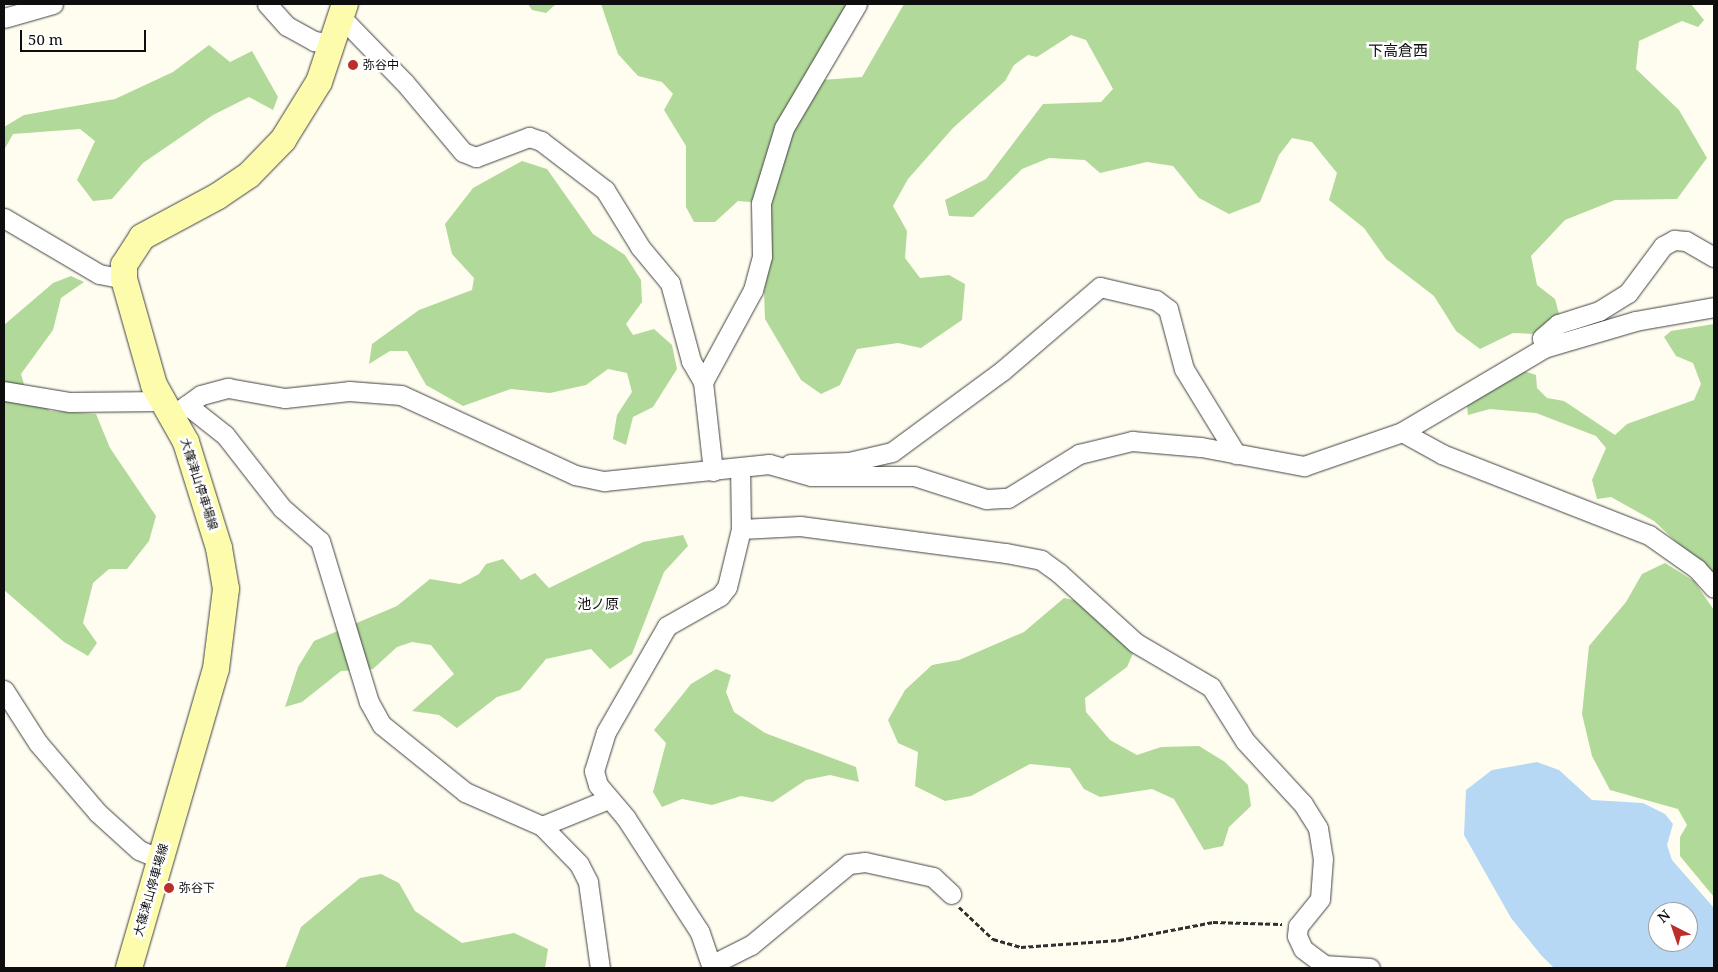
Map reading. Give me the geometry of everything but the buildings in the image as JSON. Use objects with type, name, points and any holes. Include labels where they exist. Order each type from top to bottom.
[{"type":"main road","name":"大篠津山停車場線","points":[[129,968],[216,669],[226,589],[208,508],[174,407],[124,279],[130,251],[142,237],[218,196],[249,175],[283,140],[319,82],[343,10]]},
{"type":"street","points":[[4,18],[53,4]]},
{"type":"street","points":[[267,4],[287,26],[314,41],[332,44]]},
{"type":"street","points":[[703,382],[753,290],[762,256],[762,203],[784,128],[857,4]]},
{"type":"street","points":[[343,10],[462,152],[476,156],[529,137],[541,141],[605,190],[635,240],[670,283],[690,361],[703,382],[713,471]]},
{"type":"street","points":[[4,218],[98,274],[124,279]]},
{"type":"street","points":[[1544,348],[1542,338],[1558,324],[1599,311],[1628,294],[1663,246],[1686,241],[1714,254]]},
{"type":"street","points":[[174,407],[201,395],[228,388],[285,398],[349,391],[400,395],[575,476],[632,482],[740,468],[849,462],[892,452],[995,377],[1100,287],[1156,300],[1168,309],[1184,369],[1236,454]]},
{"type":"street","points":[[784,465],[811,476],[914,476],[960,492],[1000,499],[1022,493],[1079,454],[1106,445],[1132,441],[1236,454],[1304,466],[1402,432],[1512,363],[1544,348],[1650,317],[1714,307]]},
{"type":"street","points":[[4,391],[70,402],[174,407],[225,435],[282,508],[320,541],[368,702],[382,725],[464,792],[542,826],[579,864],[588,882],[600,968]]},
{"type":"street","points":[[1402,432],[1442,454],[1649,535],[1697,569],[1714,588]]},
{"type":"street","points":[[740,468],[740,529],[728,587],[720,596],[667,626],[606,732],[594,771],[608,799],[626,818],[699,931],[710,967],[751,946],[849,864],[864,862],[933,877],[951,894]]},
{"type":"street","points":[[740,529],[800,526],[1006,553],[1041,560],[1059,573],[1136,643],[1211,688],[1245,741],[1303,804],[1318,828],[1323,858],[1320,899],[1298,926],[1296,936],[1312,959],[1324,965],[1370,968]]},
{"type":"street","points":[[4,690],[38,743],[92,806],[139,850],[160,860]]},
{"type":"street","points":[[542,826],[608,799]]},
{"type":"path","points":[[951,894],[958,906],[993,939],[1020,947],[1119,940],[1213,922],[1298,926]]},
{"type":"green space","points":[[528,4],[556,4],[546,13],[532,10]]},
{"type":"green space","points":[[601,4],[850,4],[822,80],[862,77],[904,4],[1691,4],[1704,20],[1698,27],[1682,21],[1639,41],[1636,69],[1679,110],[1707,158],[1677,199],[1615,200],[1565,220],[1531,256],[1537,285],[1555,299],[1559,314],[1535,334],[1513,333],[1480,349],[1456,331],[1434,296],[1386,259],[1364,228],[1329,200],[1337,173],[1312,142],[1292,138],[1279,155],[1260,202],[1229,214],[1199,198],[1173,166],[1147,162],[1100,173],[1085,160],[1049,158],[1022,169],[973,217],[949,216],[945,200],[986,179],[1043,104],[1101,102],[1113,89],[1086,40],[1071,35],[1037,57],[1028,55],[1014,65],[1005,81],[953,128],[908,179],[893,206],[907,231],[905,258],[920,278],[949,275],[965,284],[962,320],[921,348],[898,343],[857,349],[840,385],[821,394],[801,380],[765,319],[764,292],[772,250],[766,221],[751,202],[738,201],[715,222],[694,222],[686,207],[686,146],[664,110],[673,94],[662,82],[638,76],[618,54]]},
{"type":"green space","points":[[209,45],[230,62],[252,51],[278,97],[273,110],[249,97],[213,115],[143,163],[112,199],[93,201],[77,180],[95,141],[80,129],[13,134],[4,150],[4,127],[24,115],[115,99],[173,72]]},
{"type":"green space","points":[[522,161],[547,169],[593,234],[625,255],[641,280],[642,302],[626,324],[633,335],[654,329],[672,345],[677,369],[653,407],[633,417],[626,445],[613,439],[617,415],[632,392],[627,373],[608,369],[586,385],[550,393],[511,389],[463,406],[426,385],[407,351],[390,351],[369,364],[372,344],[419,310],[472,290],[474,278],[452,254],[445,224],[473,188]]},
{"type":"green space","points":[[71,276],[84,282],[61,298],[53,330],[21,374],[26,391],[50,411],[96,414],[110,448],[156,516],[149,541],[127,569],[109,569],[93,583],[83,623],[97,643],[88,656],[64,642],[4,590],[4,325],[53,283]]},
{"type":"green space","points":[[1714,324],[1714,577],[1654,521],[1611,497],[1597,499],[1592,480],[1606,448],[1596,436],[1536,413],[1490,409],[1468,415],[1467,406],[1524,371],[1536,375],[1537,388],[1547,398],[1564,401],[1615,435],[1627,424],[1694,400],[1701,384],[1693,363],[1676,356],[1664,337],[1671,331]]},
{"type":"green space","points":[[683,535],[688,546],[664,572],[632,654],[610,669],[591,649],[546,659],[520,690],[497,697],[457,728],[439,715],[412,711],[454,674],[431,645],[412,642],[397,647],[373,669],[341,671],[302,702],[285,707],[298,667],[314,641],[397,606],[430,579],[460,584],[479,574],[486,564],[503,559],[521,580],[535,573],[549,588],[643,542]]},
{"type":"green space","points":[[1665,563],[1694,581],[1714,610],[1714,897],[1680,856],[1680,837],[1687,825],[1678,809],[1610,790],[1592,756],[1582,714],[1589,646],[1626,602],[1642,574]]},
{"type":"green space","points":[[1064,598],[1082,602],[1134,651],[1127,667],[1085,698],[1086,712],[1110,740],[1137,755],[1161,747],[1199,746],[1225,762],[1248,785],[1251,806],[1229,827],[1223,846],[1204,850],[1174,799],[1152,789],[1100,797],[1084,789],[1070,768],[1030,764],[971,796],[945,801],[915,786],[918,752],[898,743],[888,720],[905,690],[932,665],[959,660],[1024,632]]},
{"type":"green space","points":[[716,669],[731,675],[726,692],[734,712],[765,733],[856,767],[859,782],[830,775],[806,780],[773,802],[741,796],[712,805],[682,799],[662,807],[653,792],[666,743],[654,730],[691,684]]},
{"type":"green space","points":[[381,874],[399,883],[415,911],[462,943],[514,933],[548,949],[545,968],[285,968],[301,927],[360,878]]},
{"type":"water","points":[[1537,762],[1559,770],[1592,800],[1643,803],[1665,814],[1673,824],[1667,845],[1672,860],[1714,908],[1714,968],[1554,968],[1511,918],[1464,835],[1466,790],[1492,770]]},
{"type":"place","name":"弥谷中","points":[[353,65]]},
{"type":"place","name":"弥谷下","points":[[169,888]]},
{"type":"district","name":"下高倉西","points":[[1398,51]]},
{"type":"district","name":"池ノ原","points":[[598,604]]}]
